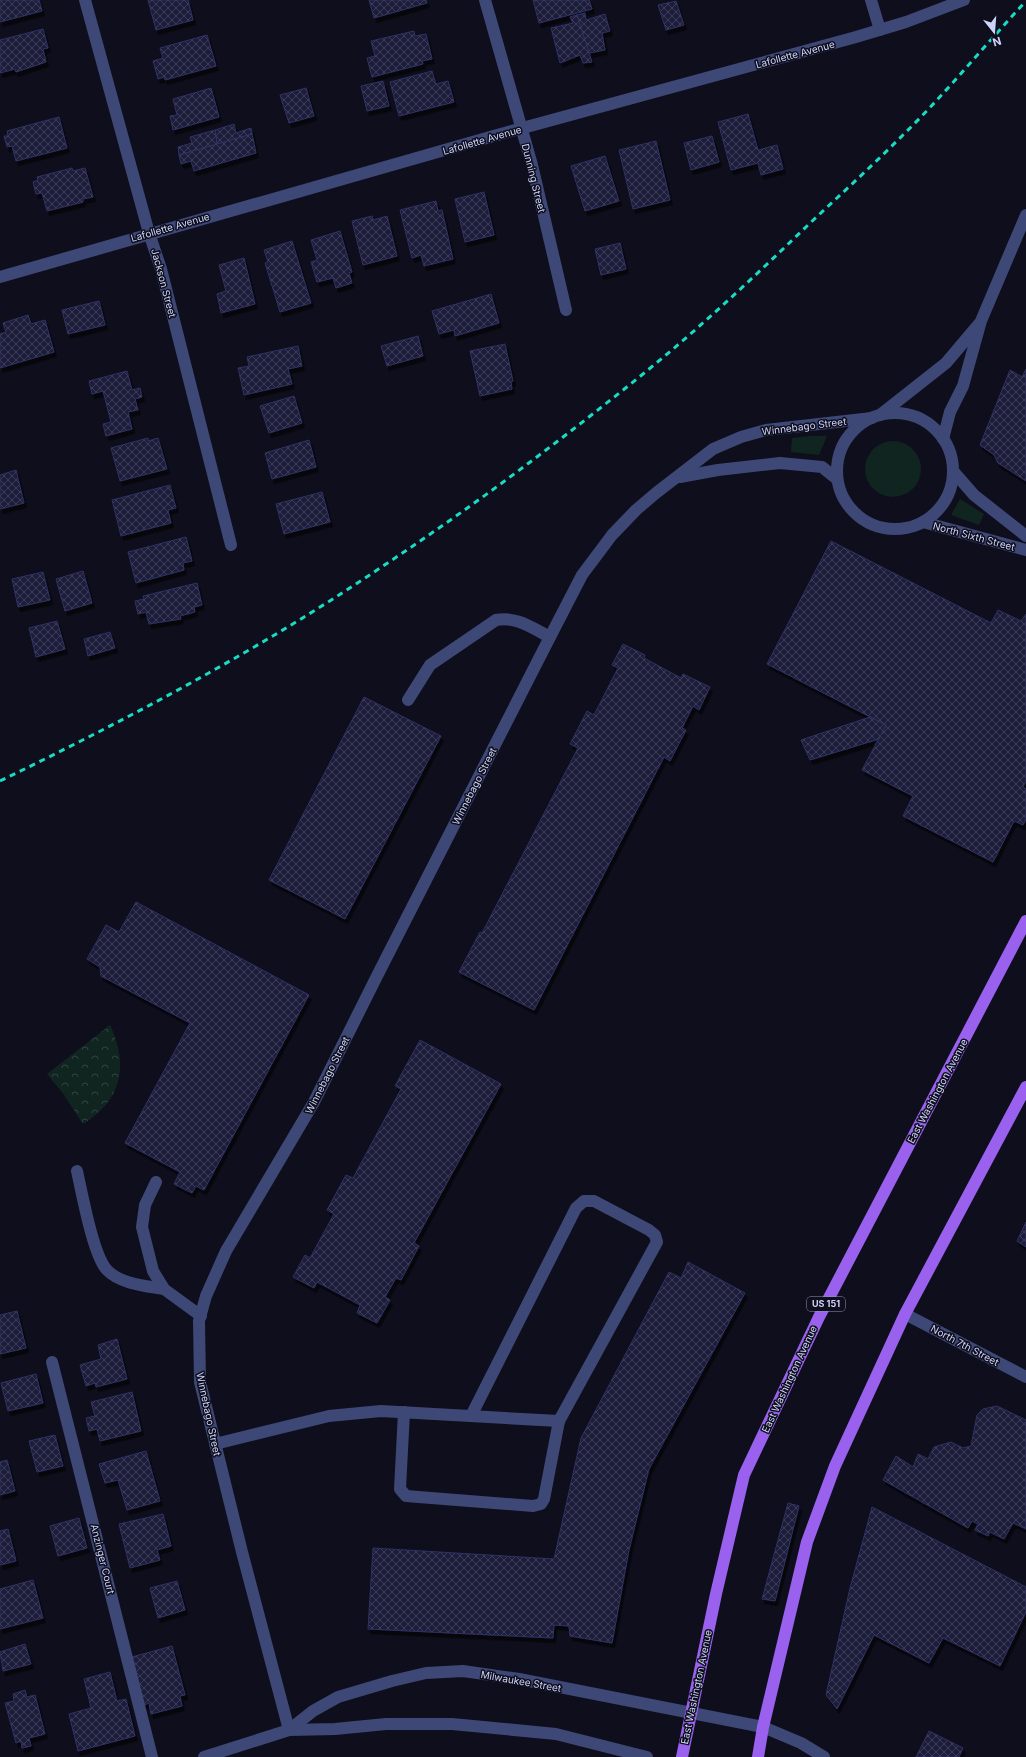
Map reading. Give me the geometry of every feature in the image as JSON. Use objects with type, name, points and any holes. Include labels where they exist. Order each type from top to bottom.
[{"type":"main road","name":"East Washington Avenue","points":[[682,1757],[690,1712],[744,1475],[819,1317],[1026,921]]},
{"type":"main road","points":[[758,1757],[763,1727],[807,1542],[838,1459],[905,1314],[1026,1087]]},
{"type":"street","name":"Jackson Street","points":[[85,0],[149,233],[161,269],[231,545]]},
{"type":"street","name":"Dunning Street","points":[[485,0],[521,129],[566,310]]},
{"type":"street","points":[[871,0],[880,30]]},
{"type":"street","name":"Lafollette Avenue","points":[[0,277],[149,233],[880,30],[906,22],[964,0]]},
{"type":"street","points":[[943,439],[950,412],[963,386],[981,321],[1026,215]]},
{"type":"street","points":[[876,417],[897,413],[915,417],[931,426],[943,439],[950,454],[953,471],[951,486],[945,500],[935,512],[923,522],[909,528],[876,526],[861,518],[848,506],[840,490],[837,479],[838,460],[844,443],[856,428],[876,417],[946,363],[981,321]]},
{"type":"street","name":"Winnebago Street","points":[[289,1730],[200,1382],[198,1354],[201,1316],[206,1296],[226,1251],[314,1102],[376,976],[574,590],[595,556],[636,510],[713,449],[741,437],[781,428],[876,417]]},
{"type":"street","name":"Winnebago Street","points":[[677,478],[718,470],[780,463],[822,467],[837,479]]},
{"type":"street","name":"North Sixth Street","points":[[953,471],[974,495],[1026,536]]},
{"type":"street","name":"North Sixth Street","points":[[923,522],[1026,550]]},
{"type":"street","points":[[408,700],[430,665],[496,620],[505,618],[514,620],[550,637]]},
{"type":"street","points":[[77,1170],[99,1257],[107,1270],[120,1278],[137,1284],[164,1289]]},
{"type":"street","points":[[156,1182],[145,1204],[142,1227],[153,1271],[164,1289],[201,1316]]},
{"type":"street","points":[[404,1412],[400,1489],[406,1496],[533,1506],[541,1504],[544,1499],[559,1421],[657,1242],[655,1236],[649,1230],[594,1202],[584,1201],[576,1208],[471,1416]]},
{"type":"street","name":"North 7th Street","points":[[905,1314],[1026,1377]]},
{"type":"street","name":"Anzinger Court","points":[[52,1362],[152,1757]]},
{"type":"street","points":[[215,1444],[328,1416],[381,1411],[559,1421]]},
{"type":"street","name":"Milwaukee Street","points":[[289,1730],[313,1711],[338,1697],[426,1673],[456,1672],[519,1679],[763,1727],[801,1743],[824,1757]]},
{"type":"street","name":"Milwaukee Street","points":[[204,1757],[289,1730],[335,1729],[386,1724],[452,1724],[556,1734],[647,1757]]},
{"type":"green space","points":[[827,436],[819,455],[791,452],[792,438]]},
{"type":"green space","points":[[893,441],[908,446],[916,454],[921,469],[916,484],[908,492],[893,497],[878,492],[870,484],[865,469],[870,454],[878,446]]},
{"type":"green space","points":[[960,499],[984,514],[979,525],[951,515]]},
{"type":"green space","points":[[110,1025],[116,1040],[119,1054],[120,1068],[118,1081],[114,1093],[106,1104],[96,1115],[83,1124],[62,1092],[47,1074]]},
{"type":"building","points":[[0,0],[39,0],[42,11],[0,22]]},
{"type":"building","points":[[148,0],[188,0],[193,20],[156,30]]},
{"type":"building","points":[[369,0],[426,0],[427,3],[374,18]]},
{"type":"building","points":[[533,0],[589,0],[592,9],[539,23]]},
{"type":"building","points":[[676,1],[684,25],[666,30],[658,5]]},
{"type":"building","points":[[585,13],[586,20],[605,14],[610,31],[602,33],[605,50],[589,53],[577,15]]},
{"type":"building","points":[[577,15],[592,62],[583,63],[580,55],[560,63],[551,28],[573,23],[570,17]]},
{"type":"building","points":[[43,29],[48,48],[43,49],[46,62],[16,72],[15,69],[0,73],[0,40]]},
{"type":"building","points":[[414,31],[415,36],[426,34],[432,59],[422,61],[423,64],[372,77],[367,58],[375,56],[371,41]]},
{"type":"building","points":[[207,35],[216,66],[165,80],[164,77],[158,79],[153,61],[163,58],[160,48]]},
{"type":"building","points":[[432,71],[436,84],[448,81],[454,102],[399,116],[390,82]]},
{"type":"building","points":[[383,81],[389,106],[367,111],[361,86]]},
{"type":"building","points":[[211,88],[219,117],[173,130],[170,116],[177,115],[173,99]]},
{"type":"building","points":[[306,88],[314,116],[289,123],[280,95]]},
{"type":"building","points":[[748,114],[758,150],[777,145],[783,169],[761,175],[758,163],[731,170],[718,122]]},
{"type":"building","points":[[59,117],[67,148],[16,161],[12,146],[7,147],[4,136],[8,136],[7,131]]},
{"type":"building","points":[[234,124],[236,133],[251,128],[252,134],[217,144],[215,130]]},
{"type":"building","points":[[215,130],[217,144],[179,155],[178,147],[192,143],[190,137]]},
{"type":"building","points":[[252,134],[256,153],[194,171],[191,161],[181,164],[179,155]]},
{"type":"building","points":[[712,136],[719,162],[691,170],[684,143]]},
{"type":"building","points":[[656,141],[670,200],[633,209],[619,150]]},
{"type":"building","points":[[605,156],[619,201],[585,211],[571,166]]},
{"type":"building","points":[[72,168],[73,171],[85,168],[93,197],[83,199],[83,202],[47,211],[42,193],[36,194],[33,182],[38,180],[37,177]]},
{"type":"building","points":[[484,192],[494,235],[465,242],[455,199]]},
{"type":"building","points":[[436,201],[438,211],[442,210],[453,259],[424,266],[421,255],[412,258],[400,210]]},
{"type":"building","points":[[372,216],[373,220],[387,216],[397,256],[363,265],[352,221]]},
{"type":"building","points":[[340,231],[352,272],[349,273],[352,283],[336,288],[333,278],[317,282],[311,262],[317,260],[311,240]]},
{"type":"building","points":[[292,241],[311,303],[280,312],[265,263],[268,262],[264,250]]},
{"type":"building","points":[[620,243],[626,269],[601,275],[595,249]]},
{"type":"building","points":[[244,258],[255,304],[221,313],[217,294],[226,291],[219,265]]},
{"type":"building","points":[[491,294],[499,323],[455,336],[454,330],[439,334],[432,311]]},
{"type":"building","points":[[99,301],[105,325],[68,334],[62,310]]},
{"type":"building","points":[[28,315],[31,324],[45,320],[54,352],[0,368],[0,334],[6,332],[3,323]]},
{"type":"building","points":[[418,336],[423,356],[387,366],[381,346]]},
{"type":"building","points":[[505,344],[513,381],[511,382],[512,389],[480,396],[470,351]]},
{"type":"building","points":[[298,346],[302,366],[288,369],[292,384],[244,395],[238,368],[249,366],[247,357]]},
{"type":"building","points":[[1026,369],[1026,481],[998,463],[994,455],[980,445],[1010,370],[1022,377]]},
{"type":"building","points":[[127,371],[132,390],[140,388],[142,397],[135,399],[138,410],[128,412],[132,429],[106,436],[103,424],[111,422],[103,391],[92,394],[89,381]]},
{"type":"building","points":[[294,396],[302,423],[269,433],[260,406]]},
{"type":"building","points":[[148,438],[148,441],[158,438],[167,469],[120,481],[111,448]]},
{"type":"building","points":[[309,440],[316,467],[272,479],[265,453]]},
{"type":"building","points":[[16,470],[24,503],[0,509],[0,475]]},
{"type":"building","points":[[170,485],[176,508],[168,510],[171,523],[121,536],[112,500]]},
{"type":"building","points":[[322,492],[330,522],[284,534],[276,504]]},
{"type":"building","points":[[186,537],[192,561],[183,563],[184,570],[136,583],[128,552]]},
{"type":"building","points":[[831,541],[991,623],[998,610],[1021,621],[1026,614],[1026,781],[1023,787],[1026,789],[1026,819],[1023,825],[1014,821],[993,862],[903,816],[913,796],[862,770],[886,725],[767,664]]},
{"type":"building","points":[[83,571],[92,603],[65,611],[56,579]]},
{"type":"building","points":[[43,572],[50,600],[18,607],[12,579]]},
{"type":"building","points":[[197,583],[202,605],[194,607],[195,612],[180,616],[181,619],[149,624],[146,612],[138,614],[135,601],[144,599],[143,596]]},
{"type":"building","points":[[57,621],[65,649],[36,657],[29,628]]},
{"type":"building","points":[[110,632],[115,648],[88,656],[84,639]]},
{"type":"building","points":[[623,644],[645,655],[644,658],[681,678],[683,674],[710,687],[699,710],[693,706],[682,728],[686,730],[670,761],[664,757],[534,1010],[459,972],[480,932],[482,933],[578,748],[570,744],[587,711],[594,715],[618,668],[612,665]]},
{"type":"building","points":[[364,697],[441,736],[345,919],[269,880]]},
{"type":"building","points":[[870,717],[886,725],[879,739],[810,760],[801,740]]},
{"type":"building","points":[[136,902],[309,995],[204,1190],[196,1186],[192,1193],[174,1184],[180,1172],[125,1143],[190,1023],[101,976],[100,967],[87,959],[106,925],[119,932]]},
{"type":"building","points":[[420,1040],[501,1084],[414,1243],[419,1246],[401,1280],[396,1278],[385,1297],[390,1300],[377,1323],[357,1313],[360,1305],[317,1282],[314,1288],[293,1277],[305,1255],[310,1258],[334,1214],[327,1210],[346,1175],[353,1178],[401,1089],[395,1086]]},
{"type":"building","points":[[1026,1222],[1026,1247],[1017,1241]]},
{"type":"building","points":[[688,1262],[745,1293],[649,1469],[629,1550],[612,1643],[570,1636],[569,1626],[554,1625],[553,1638],[368,1629],[373,1548],[554,1559],[581,1438],[669,1272],[681,1278]]},
{"type":"building","points":[[17,1311],[26,1348],[0,1354],[0,1315]]},
{"type":"building","points":[[117,1339],[127,1379],[96,1387],[95,1383],[86,1386],[80,1365],[101,1359],[98,1345]]},
{"type":"building","points":[[36,1374],[43,1403],[8,1411],[1,1383]]},
{"type":"building","points":[[132,1392],[141,1431],[100,1441],[97,1429],[89,1431],[86,1418],[95,1416],[91,1402]]},
{"type":"building","points":[[997,1406],[1026,1420],[1026,1529],[1013,1523],[1004,1539],[990,1532],[988,1536],[975,1530],[978,1524],[972,1521],[968,1528],[883,1480],[896,1456],[913,1467],[918,1454],[928,1459],[934,1447],[951,1442],[963,1448],[971,1446],[977,1415],[983,1409]]},
{"type":"building","points":[[55,1435],[63,1466],[37,1472],[29,1441]]},
{"type":"building","points":[[146,1451],[160,1501],[127,1510],[118,1480],[105,1483],[99,1464]]},
{"type":"building","points":[[7,1460],[15,1491],[0,1495],[0,1462]]},
{"type":"building","points":[[788,1503],[799,1506],[775,1601],[762,1599]]},
{"type":"building","points":[[872,1507],[1026,1587],[1026,1612],[1000,1666],[943,1638],[929,1663],[874,1635],[837,1709],[826,1695],[850,1588]]},
{"type":"building","points":[[163,1514],[171,1546],[157,1550],[160,1560],[130,1568],[119,1524]]},
{"type":"building","points":[[79,1518],[87,1548],[58,1556],[50,1526]]},
{"type":"building","points":[[8,1529],[16,1561],[0,1565],[0,1531]]},
{"type":"building","points":[[33,1580],[43,1618],[0,1629],[0,1589]]},
{"type":"building","points":[[177,1581],[185,1610],[158,1618],[150,1588]]},
{"type":"building","points":[[25,1644],[31,1664],[3,1671],[0,1652]]},
{"type":"building","points":[[172,1646],[185,1695],[180,1696],[182,1706],[151,1714],[149,1703],[144,1705],[132,1657]]},
{"type":"building","points":[[110,1672],[117,1701],[126,1699],[135,1736],[78,1751],[69,1714],[91,1708],[84,1679]]},
{"type":"building","points":[[25,1690],[27,1697],[35,1695],[45,1734],[29,1738],[31,1746],[22,1748],[21,1741],[16,1743],[5,1703],[14,1701],[13,1694]]},
{"type":"building","points":[[929,1731],[963,1748],[959,1757],[916,1757]]},
{"type":"railway","points":[[0,781],[99,732],[197,680],[293,624],[340,595],[419,542],[485,496],[549,448],[665,356],[748,282],[880,158],[919,119],[1026,1]]}]
